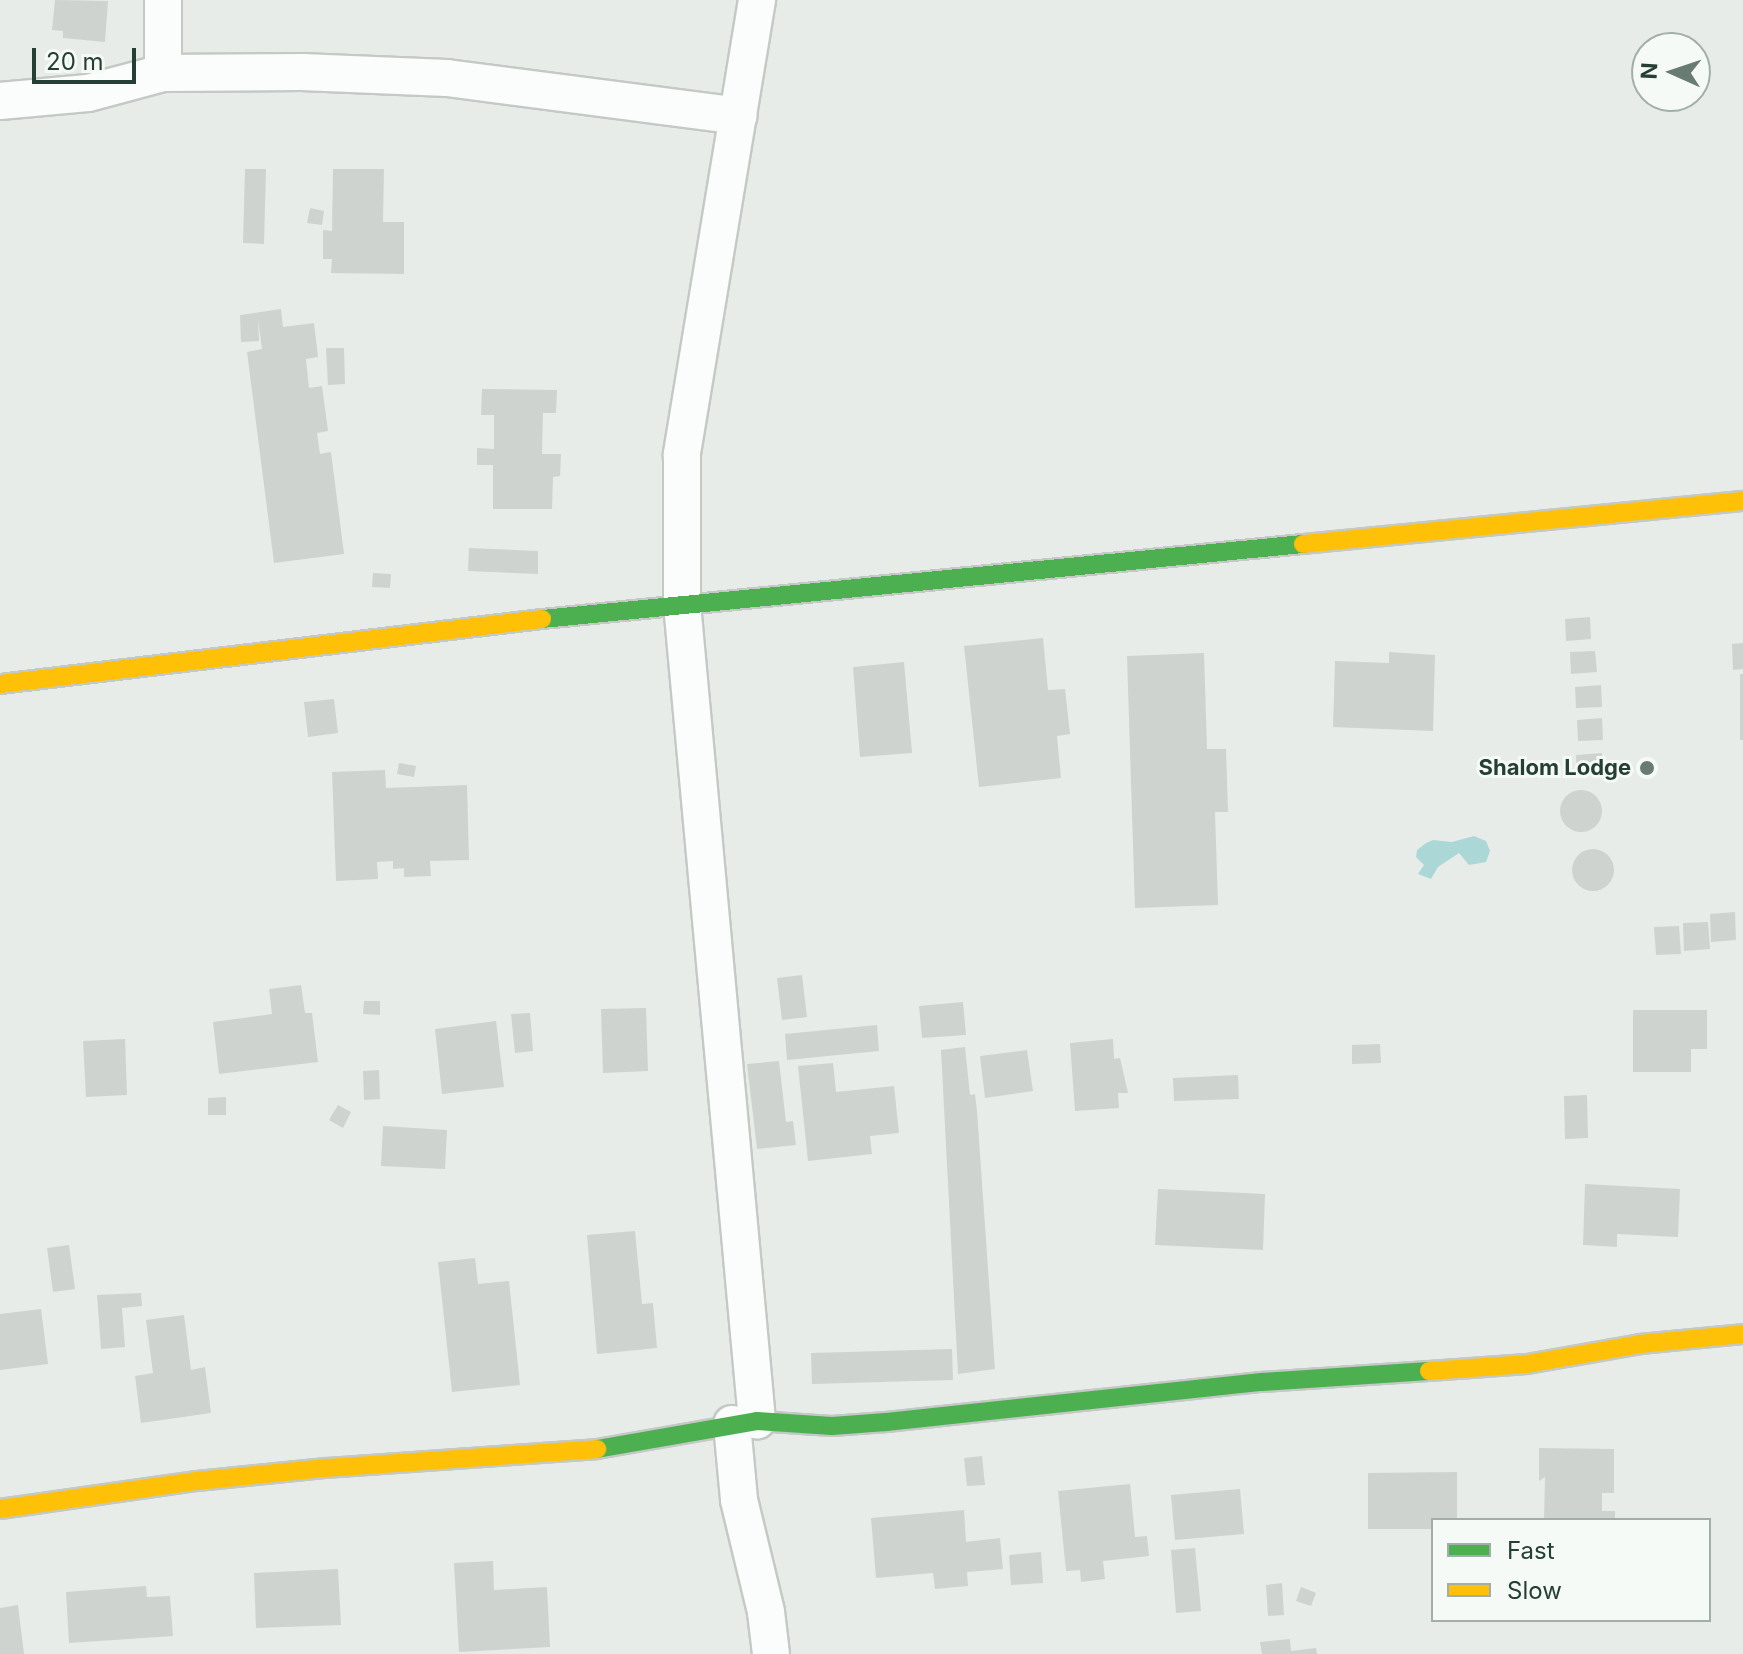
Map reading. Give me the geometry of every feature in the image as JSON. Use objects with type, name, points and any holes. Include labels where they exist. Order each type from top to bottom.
[{"type":"street","points":[[163,0],[163,73]]},
{"type":"street","points":[[757,0],[682,455],[682,604],[745,1422],[739,1500],[766,1612],[771,1654]]},
{"type":"street","points":[[0,101],[88,93],[163,73],[302,72],[447,78],[739,116]]},
{"type":"street","points":[[0,684],[408,633],[682,604],[1743,501]]},
{"type":"street","points":[[0,1509],[75,1497],[326,1468],[577,1452],[654,1442],[745,1422],[832,1426],[886,1422],[1262,1382],[1527,1364],[1640,1344],[1743,1334]]},
{"type":"street","points":[[0,1488],[75,1497]]},
{"type":"water","points":[[1474,836],[1486,841],[1490,851],[1486,862],[1469,865],[1459,853],[1438,867],[1431,879],[1418,874],[1424,865],[1416,857],[1417,850],[1426,843],[1433,840],[1452,842]]},
{"type":"building","points":[[55,0],[108,1],[105,42],[63,38],[63,31],[52,30]]},
{"type":"building","points":[[245,169],[266,169],[264,244],[243,243]]},
{"type":"building","points":[[333,169],[384,169],[383,222],[404,222],[404,274],[331,273],[332,259],[323,259],[323,230],[332,231]]},
{"type":"building","points":[[310,208],[324,211],[322,225],[307,223]]},
{"type":"building","points":[[281,309],[283,327],[314,323],[318,357],[306,359],[309,388],[322,386],[328,431],[317,433],[320,454],[331,452],[344,554],[274,563],[247,352],[262,349],[258,320],[259,341],[241,342],[240,315]]},
{"type":"building","points":[[326,348],[344,348],[345,384],[328,385]]},
{"type":"building","points":[[482,389],[557,390],[556,413],[543,413],[542,454],[561,454],[560,476],[553,477],[552,509],[493,509],[493,465],[477,465],[477,448],[494,449],[494,415],[481,415]]},
{"type":"building","points":[[469,548],[538,551],[538,574],[468,571]]},
{"type":"building","points":[[373,573],[391,574],[390,588],[372,587]]},
{"type":"building","points":[[1590,617],[1591,639],[1566,641],[1565,619]]},
{"type":"building","points":[[1043,638],[1048,690],[1065,689],[1070,734],[1057,736],[1061,778],[979,787],[964,646]]},
{"type":"building","points":[[1743,643],[1743,669],[1733,670],[1732,644]]},
{"type":"building","points":[[1595,651],[1597,672],[1571,674],[1570,652]]},
{"type":"building","points":[[1389,652],[1435,655],[1433,731],[1333,727],[1335,661],[1389,663]]},
{"type":"building","points":[[1204,653],[1207,749],[1226,749],[1228,812],[1215,812],[1218,905],[1135,908],[1127,656]]},
{"type":"building","points":[[904,662],[912,753],[860,757],[853,667]]},
{"type":"building","points":[[1740,674],[1743,674],[1743,740],[1740,740]]},
{"type":"building","points":[[1601,685],[1602,707],[1576,708],[1575,687]]},
{"type":"building","points":[[334,699],[338,733],[308,737],[304,702]]},
{"type":"building","points":[[1602,718],[1603,740],[1578,741],[1577,720]]},
{"type":"building","points":[[1602,753],[1603,775],[1577,777],[1576,755]]},
{"type":"building","points":[[399,763],[416,766],[414,777],[397,774]]},
{"type":"building","points":[[385,770],[386,788],[467,785],[469,860],[430,861],[431,876],[404,877],[404,868],[393,869],[393,861],[377,862],[378,879],[336,881],[332,772]]},
{"type":"building","points":[[1581,790],[1596,796],[1602,811],[1596,826],[1581,832],[1566,826],[1560,811],[1566,796]]},
{"type":"building","points":[[1593,849],[1608,855],[1614,870],[1608,885],[1593,891],[1578,885],[1572,870],[1578,855]]},
{"type":"building","points":[[1735,912],[1736,940],[1711,942],[1710,914]]},
{"type":"building","points":[[1708,922],[1710,949],[1684,951],[1683,923]]},
{"type":"building","points":[[1679,926],[1681,954],[1656,955],[1654,927]]},
{"type":"building","points":[[802,975],[807,1017],[782,1020],[777,978]]},
{"type":"building","points":[[301,985],[305,1013],[312,1013],[318,1062],[219,1074],[213,1022],[272,1014],[269,989]]},
{"type":"building","points":[[364,1001],[380,1001],[380,1015],[363,1014]]},
{"type":"building","points":[[963,1002],[966,1035],[922,1038],[919,1006]]},
{"type":"building","points":[[646,1008],[648,1071],[603,1073],[601,1009]]},
{"type":"building","points":[[1633,1010],[1707,1010],[1707,1049],[1691,1049],[1691,1072],[1633,1072]]},
{"type":"building","points":[[530,1013],[533,1051],[515,1053],[511,1014]]},
{"type":"building","points":[[496,1021],[504,1087],[442,1094],[435,1029]]},
{"type":"building","points":[[877,1025],[879,1051],[787,1060],[785,1034]]},
{"type":"building","points":[[125,1039],[127,1095],[86,1097],[83,1041]]},
{"type":"building","points":[[1113,1039],[1114,1059],[1120,1058],[1128,1093],[1118,1093],[1119,1108],[1075,1111],[1070,1043]]},
{"type":"building","points":[[1380,1044],[1381,1063],[1352,1064],[1352,1045]]},
{"type":"building","points":[[965,1047],[970,1095],[975,1094],[977,1111],[995,1369],[958,1374],[941,1050]]},
{"type":"building","points":[[1027,1050],[1033,1091],[985,1098],[980,1056]]},
{"type":"building","points":[[779,1061],[786,1122],[793,1121],[796,1145],[757,1149],[747,1064]]},
{"type":"building","points":[[833,1063],[836,1092],[894,1086],[899,1133],[870,1136],[872,1154],[808,1161],[798,1066]]},
{"type":"building","points":[[379,1070],[380,1099],[364,1100],[363,1071]]},
{"type":"building","points":[[1238,1075],[1239,1099],[1174,1101],[1173,1078]]},
{"type":"building","points":[[1587,1095],[1588,1138],[1565,1139],[1564,1096]]},
{"type":"building","points":[[226,1097],[226,1115],[208,1115],[208,1098]]},
{"type":"building","points":[[338,1105],[351,1112],[343,1128],[329,1120]]},
{"type":"building","points":[[383,1126],[447,1130],[445,1169],[381,1166]]},
{"type":"building","points":[[1585,1184],[1680,1189],[1678,1237],[1617,1234],[1617,1247],[1583,1245]]},
{"type":"building","points":[[1158,1189],[1265,1194],[1263,1250],[1155,1245]]},
{"type":"building","points":[[635,1231],[642,1304],[653,1303],[657,1348],[597,1354],[587,1235]]},
{"type":"building","points":[[69,1245],[75,1289],[53,1292],[47,1248]]},
{"type":"building","points":[[475,1258],[478,1284],[509,1281],[520,1385],[452,1392],[438,1262]]},
{"type":"building","points":[[141,1293],[142,1306],[122,1308],[125,1347],[101,1349],[97,1295]]},
{"type":"building","points":[[41,1309],[48,1364],[0,1370],[0,1314]]},
{"type":"building","points":[[184,1315],[191,1370],[205,1367],[211,1413],[141,1423],[135,1376],[153,1373],[146,1320]]},
{"type":"building","points":[[952,1349],[953,1380],[812,1384],[811,1353]]},
{"type":"building","points":[[1539,1448],[1614,1449],[1614,1493],[1602,1493],[1602,1511],[1615,1511],[1615,1518],[1544,1518],[1545,1477],[1539,1481]]},
{"type":"building","points":[[982,1456],[985,1485],[967,1486],[964,1458]]},
{"type":"building","points":[[1457,1472],[1457,1518],[1431,1518],[1431,1529],[1368,1529],[1368,1473]]},
{"type":"building","points":[[1130,1484],[1135,1537],[1147,1536],[1149,1556],[1103,1561],[1105,1579],[1081,1582],[1080,1570],[1066,1571],[1058,1491]]},
{"type":"building","points":[[1240,1489],[1244,1534],[1175,1540],[1171,1495]]},
{"type":"building","points":[[964,1510],[966,1542],[1000,1538],[1003,1569],[967,1572],[968,1586],[935,1589],[933,1573],[876,1578],[871,1518]]},
{"type":"building","points":[[1195,1548],[1201,1611],[1176,1613],[1171,1550]]},
{"type":"building","points":[[1041,1552],[1043,1583],[1011,1585],[1009,1555]]},
{"type":"building","points":[[493,1561],[494,1590],[547,1587],[550,1647],[459,1652],[454,1563]]},
{"type":"building","points":[[338,1569],[341,1625],[256,1628],[254,1573]]},
{"type":"building","points":[[1282,1583],[1284,1615],[1268,1616],[1266,1585]]},
{"type":"building","points":[[146,1586],[147,1597],[170,1596],[173,1636],[69,1643],[66,1592]]},
{"type":"building","points":[[1301,1587],[1316,1593],[1311,1606],[1296,1601]]},
{"type":"building","points":[[18,1605],[24,1654],[0,1654],[0,1608]]},
{"type":"building","points":[[1290,1639],[1291,1651],[1316,1648],[1317,1654],[1262,1654],[1260,1642]]},
{"type":"traffic: fast","points":[[542,619],[1303,544]]},
{"type":"traffic: fast","points":[[597,1449],[757,1421],[832,1426],[886,1422],[1262,1382],[1429,1371]]},
{"type":"traffic: slow","points":[[1303,544],[1743,501]]},
{"type":"traffic: slow","points":[[0,684],[542,619]]},
{"type":"traffic: slow","points":[[1429,1371],[1527,1364],[1640,1344],[1743,1334]]},
{"type":"traffic: slow","points":[[0,1509],[197,1481],[326,1468],[597,1449]]},
{"type":"place","name":"Shalom Lodge","points":[[1647,768]]}]
